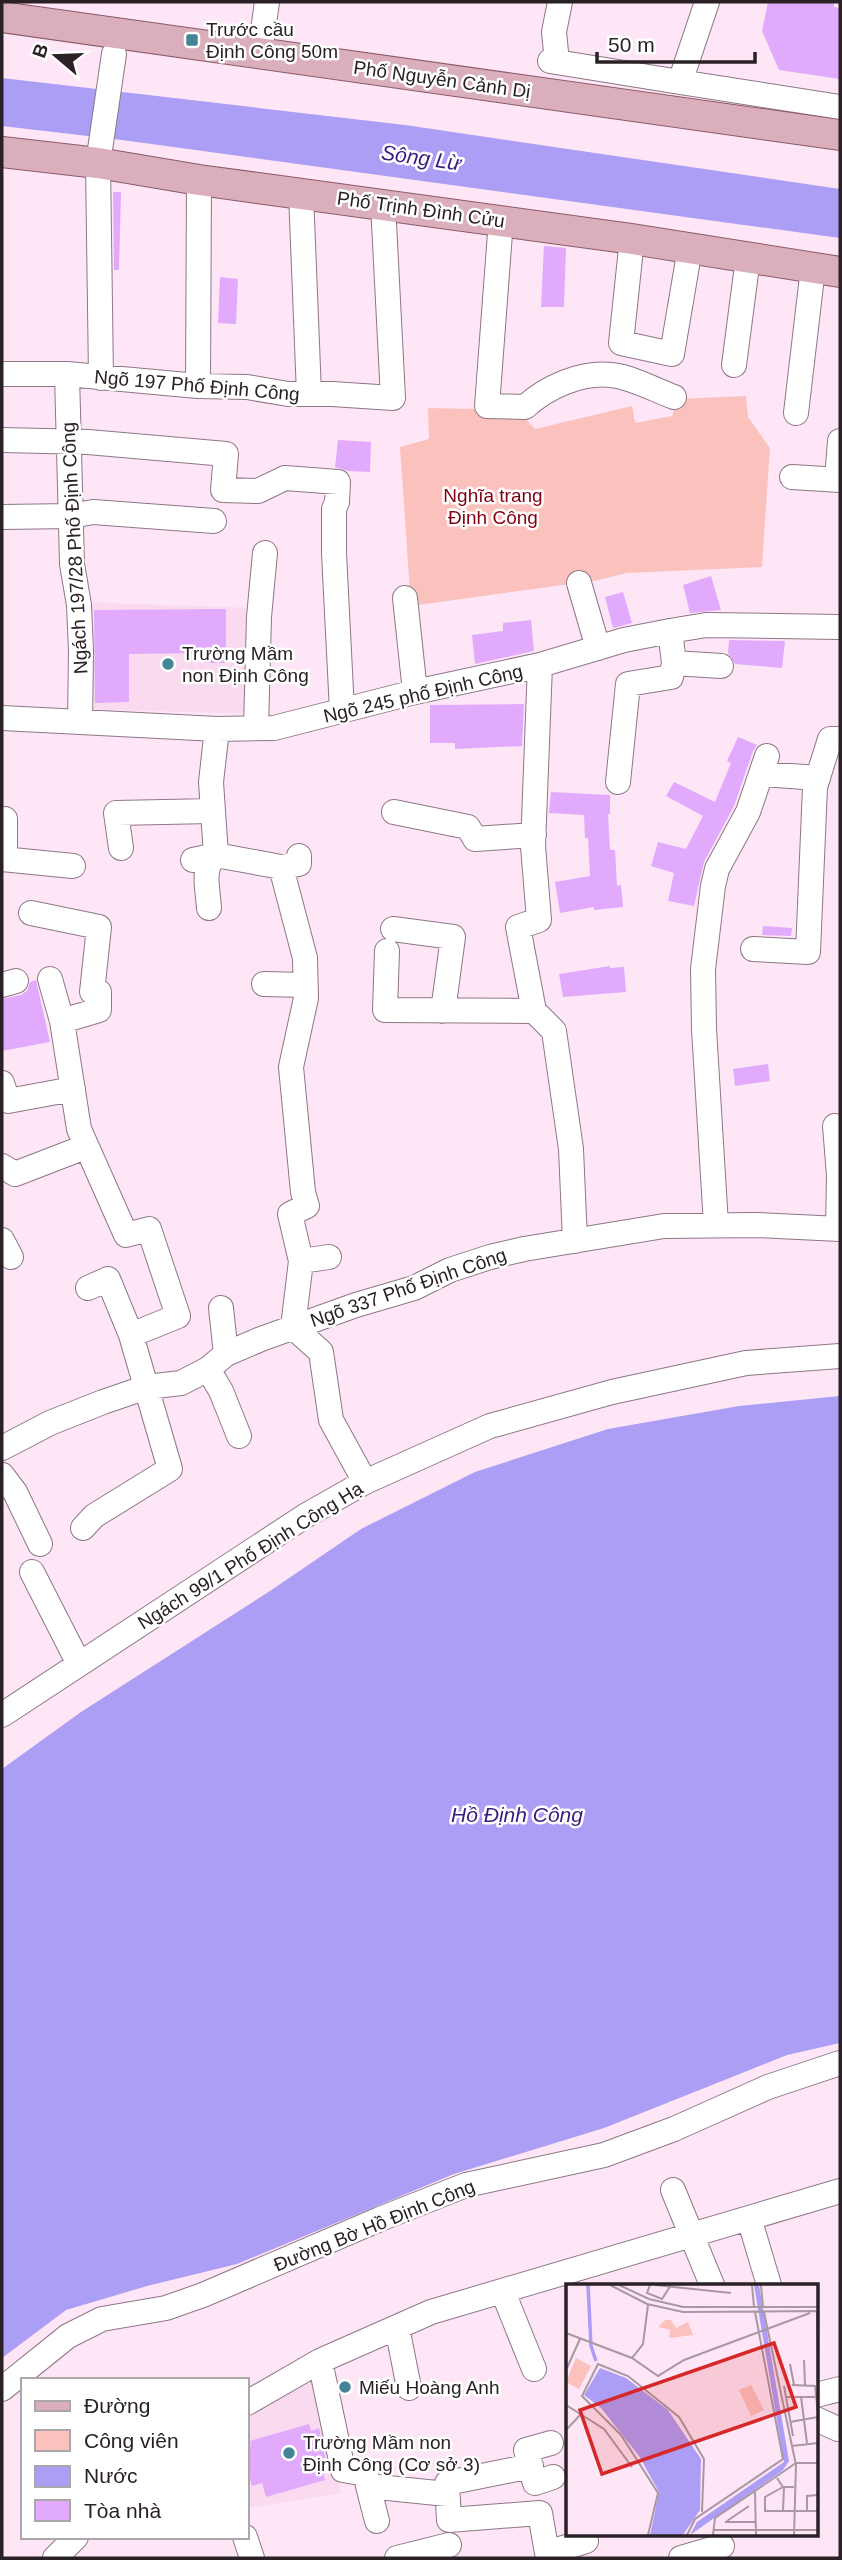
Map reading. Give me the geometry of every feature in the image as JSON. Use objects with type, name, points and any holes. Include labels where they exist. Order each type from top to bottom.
[{"type":"main road","name":"Phố Nguyễn Cảnh Dị","points":[[2,17],[114,53],[260,52],[840,135]]},
{"type":"main road","name":"Phố Trịnh Đình Cửu","points":[[2,152],[100,153],[199,180],[501,220],[826,270]]},
{"type":"street","points":[[260,52],[267,2]]},
{"type":"street","points":[[560,2],[554,32],[553,61],[840,107]]},
{"type":"street","points":[[680,82],[707,2]]},
{"type":"street","points":[[101,378],[100,153],[114,53]]},
{"type":"street","points":[[198,386],[199,180]]},
{"type":"street","points":[[301,193],[309,394]]},
{"type":"street","name":"Ngõ 197 Phố Định Công","points":[[2,374],[67,374],[198,386],[247,387],[288,394],[393,398],[383,204]]},
{"type":"street","points":[[501,220],[487,406],[525,407],[541,393],[562,383],[612,375],[674,397]]},
{"type":"street","points":[[632,239],[621,343],[672,354],[690,248]]},
{"type":"street","points":[[734,365],[748,258]]},
{"type":"street","points":[[796,412],[826,270]]},
{"type":"street","name":"Ngách 197/28 Phố Định Công","points":[[67,374],[72,564],[79,605],[81,652],[80,722]]},
{"type":"street","points":[[2,440],[69,442],[226,454],[223,490],[258,491],[285,478],[346,481],[334,509],[342,711]]},
{"type":"street","points":[[792,477],[839,480],[840,441]]},
{"type":"street","points":[[2,517],[71,516],[93,512],[214,521]]},
{"type":"street","points":[[256,729],[259,617],[265,553]]},
{"type":"street","points":[[579,583],[598,648]]},
{"type":"street","points":[[405,598],[415,692]]},
{"type":"street","name":"Ngõ 245 phố Định Công","points":[[2,718],[218,729],[274,728],[415,692],[540,665],[624,640],[670,631],[706,625],[840,628]]},
{"type":"street","points":[[618,782],[628,684],[671,677],[674,663],[670,631]]},
{"type":"street","points":[[674,663],[721,666]]},
{"type":"street","points":[[540,665],[534,835],[539,920],[519,927],[534,1011],[554,1031],[570,1149],[575,1241]]},
{"type":"street","points":[[209,908],[206,868],[208,862],[205,858],[212,811],[211,782],[218,729]]},
{"type":"street","points":[[753,949],[808,953],[815,787],[830,739],[840,739]]},
{"type":"street","points":[[716,1225],[703,969],[713,886],[718,869],[748,812],[764,765],[818,778]]},
{"type":"street","points":[[121,848],[116,813],[212,811]]},
{"type":"street","points":[[394,812],[468,827],[475,839],[534,835]]},
{"type":"street","points":[[5,819],[3,859],[74,866]]},
{"type":"street","points":[[205,858],[290,861],[305,958],[306,998],[291,1067],[303,1192],[307,1206],[289,1214],[301,1261],[293,1327],[321,1352],[331,1420],[365,1482]]},
{"type":"street","points":[[31,913],[59,912],[99,927],[92,992],[99,992],[99,1010],[62,1021]]},
{"type":"street","points":[[443,1011],[453,937],[390,940],[385,1010],[443,1011],[534,1011]]},
{"type":"street","points":[[50,979],[62,1021],[79,1129],[85,1147],[126,1235],[149,1229],[178,1316],[131,1335]]},
{"type":"street","points":[[264,984],[305,985]]},
{"type":"street","points":[[2,1083],[8,1101],[73,1089]]},
{"type":"street","points":[[835,1126],[839,1229]]},
{"type":"street","points":[[2,1166],[15,1174],[85,1147]]},
{"type":"street","name":"Ngõ 337 Phố Định Công","points":[[2,1448],[50,1423],[146,1387],[181,1383],[217,1361],[293,1327],[414,1288],[450,1270],[490,1257],[664,1226],[839,1229]]},
{"type":"street","points":[[301,1261],[329,1257]]},
{"type":"street","points":[[83,1528],[94,1516],[170,1469],[131,1335],[108,1279],[88,1288]]},
{"type":"street","points":[[221,1308],[217,1361],[221,1391],[239,1436]]},
{"type":"street","name":"Ngách 99/1 Phố Định Công Hạ","points":[[2,1715],[305,1516],[365,1482],[490,1426],[612,1392],[746,1363],[840,1356]]},
{"type":"street","points":[[2,1475],[15,1492],[40,1544]]},
{"type":"street","points":[[32,1572],[79,1664]]},
{"type":"street","name":"Đường Bờ Hồ Định Công","points":[[2,2389],[68,2336],[102,2319],[178,2304],[466,2185],[604,2155],[674,2129],[768,2087],[840,2063]]},
{"type":"street","points":[[673,2190],[712,2284]]},
{"type":"street","points":[[248,2402],[320,2361],[431,2312],[840,2191]]},
{"type":"street","points":[[749,2218],[769,2284]]},
{"type":"street","points":[[503,2292],[534,2369]]},
{"type":"street","points":[[397,2327],[409,2388]]},
{"type":"street","points":[[320,2361],[343,2470],[366,2474],[377,2521]]},
{"type":"street","points":[[818,2394],[840,2389]]},
{"type":"street","points":[[551,2443],[526,2450],[535,2483],[553,2477]]},
{"type":"street","points":[[531,2466],[447,2483],[449,2520],[540,2513],[547,2553],[586,2541]]},
{"type":"street","points":[[368,2486],[447,2494]]},
{"type":"street","points":[[54,2558],[74,2539]]},
{"type":"street","points":[[246,2539],[253,2558]]},
{"type":"street","points":[[397,2558],[449,2545]]},
{"type":"street","points":[[681,2558],[723,2546]]},
{"type":"shaded area","name":"Trường Mầm non Định Công","points":[[82,602],[249,608],[253,714],[85,709]]},
{"type":"shaded area","name":"Trường Mầm non Định Công (Cơ sở 3)","points":[[315,2372],[341,2493],[248,2508],[248,2413]]},
{"type":"green space","name":"Nghĩa trang Định Công","points":[[746,396],[748,417],[770,448],[762,567],[627,573],[598,580],[411,606],[400,447],[429,439],[428,408],[517,410],[535,429],[632,406],[635,423],[672,416],[677,399]]},
{"type":"water","name":"Sông Lừ","points":[[2,78],[405,125],[840,189],[840,238],[2,126]]},
{"type":"water","name":"Hồ Định Công","points":[[840,1396],[840,2043],[787,2055],[604,2128],[454,2174],[237,2264],[147,2286],[66,2310],[2,2358],[2,1769],[81,1712],[270,1591],[361,1529],[475,1472],[608,1429],[739,1406]]},
{"type":"building","points":[[768,2],[834,2],[834,7],[840,8],[840,79],[779,70],[762,31]]},
{"type":"building","points":[[113,192],[121,192],[119,270],[114,270]]},
{"type":"building","points":[[544,246],[566,248],[564,307],[541,307]]},
{"type":"building","points":[[220,277],[238,279],[236,324],[218,323]]},
{"type":"building","points":[[338,440],[371,442],[370,472],[348,471],[335,467]]},
{"type":"building","points":[[711,576],[721,610],[690,613],[683,585]]},
{"type":"building","points":[[623,592],[632,623],[613,628],[605,597]]},
{"type":"building","points":[[226,609],[226,663],[204,663],[204,653],[129,654],[129,702],[95,703],[94,610]]},
{"type":"building","points":[[531,620],[534,651],[475,664],[472,635],[503,631],[503,623]]},
{"type":"building","points":[[729,640],[785,641],[782,668],[735,664],[728,653]]},
{"type":"building","points":[[524,704],[522,746],[455,749],[455,743],[430,743],[430,705]]},
{"type":"building","points":[[738,737],[757,745],[734,806],[704,862],[694,906],[668,901],[674,873],[651,866],[658,842],[686,849],[703,816],[666,796],[674,782],[715,802],[731,763],[727,761]]},
{"type":"building","points":[[551,792],[610,795],[610,850],[615,850],[617,886],[621,885],[623,907],[594,910],[594,907],[560,913],[555,882],[590,876],[588,838],[585,838],[584,815],[549,813]]},
{"type":"building","points":[[763,926],[792,928],[791,936],[762,935]]},
{"type":"building","points":[[610,966],[624,967],[626,992],[563,997],[559,974]]},
{"type":"building","points":[[36,980],[50,1042],[2,1051],[2,999],[21,995],[27,991],[30,982]]},
{"type":"building","points":[[768,1064],[770,1081],[735,1086],[733,1069]]},
{"type":"building","points":[[309,2424],[311,2431],[319,2428],[327,2467],[322,2469],[325,2480],[266,2497],[262,2483],[252,2486],[248,2471],[250,2441]]},
{"type":"place","name":"Trước cầu Định Công 50m","points":[[192,40]]},
{"type":"place","name":"Trường Mầm non Định Công","points":[[168,664]]},
{"type":"place","name":"Miếu Hoàng Anh","points":[[345,2387]]},
{"type":"place","name":"Trường Mầm non Định Công (Cơ sở 3)","points":[[289,2453]]}]
